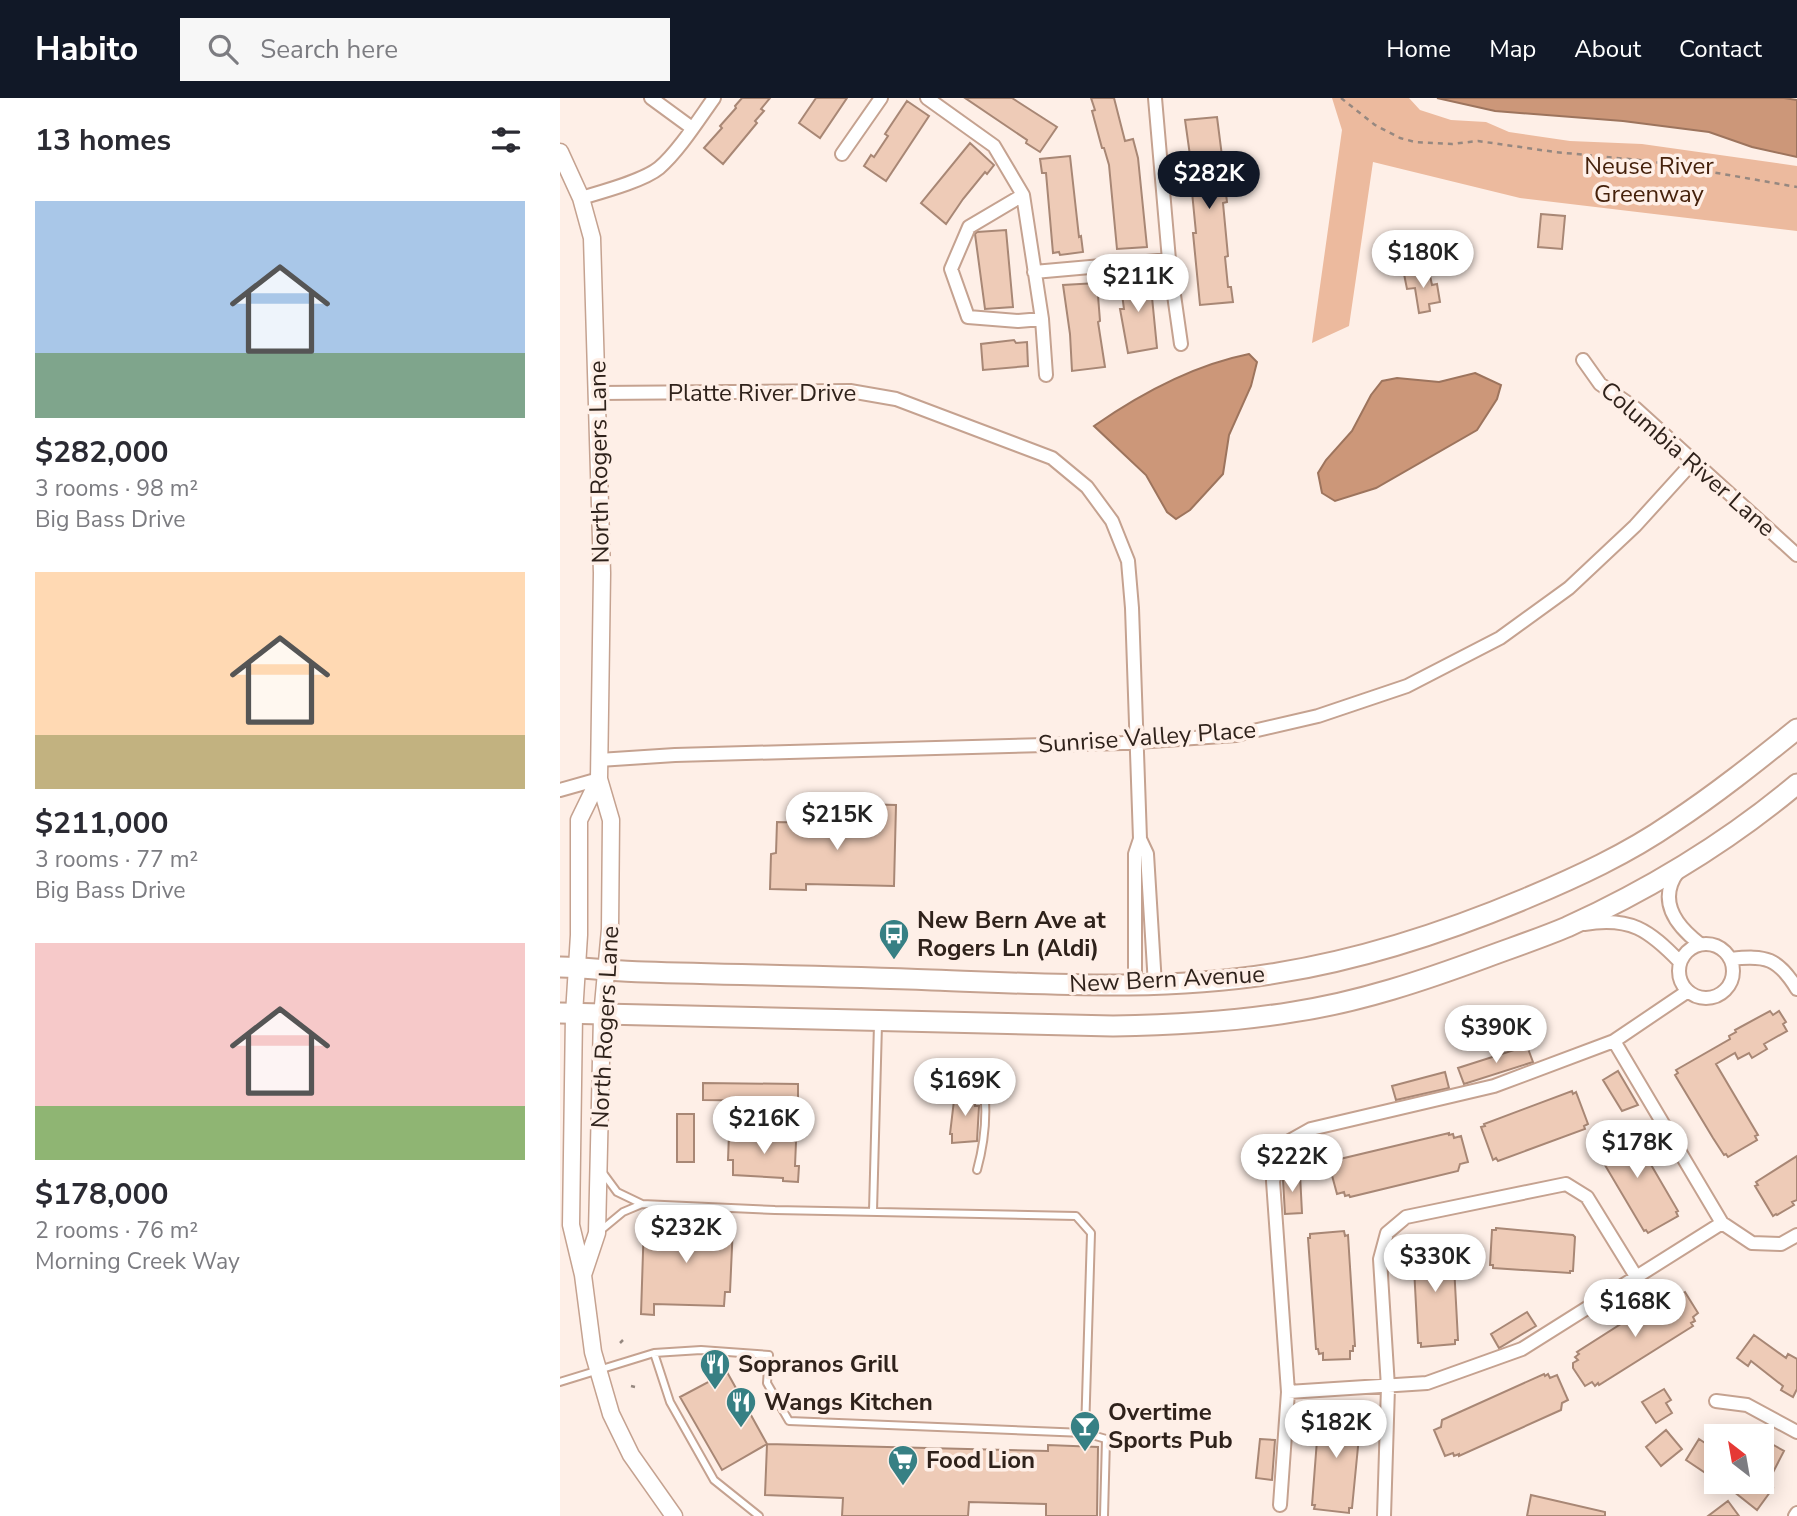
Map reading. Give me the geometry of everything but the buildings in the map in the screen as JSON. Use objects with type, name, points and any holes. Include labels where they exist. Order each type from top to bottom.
[{"type":"main road","name":"New Bern Avenue","points":[[569,968],[1135,986],[1207,982],[1277,973],[1404,945],[1464,924],[1583,874],[1670,825],[1737,778],[1797,729]]},
{"type":"main road","name":"New Bern Avenue","points":[[567,1014],[1113,1026],[1191,1025],[1295,1012],[1386,991],[1438,975],[1566,927],[1628,897],[1683,864],[1731,834],[1797,784]]},
{"type":"street","points":[[650,98],[692,128]]},
{"type":"street","points":[[581,198],[658,169],[713,98]]},
{"type":"street","points":[[842,154],[881,98]]},
{"type":"street","points":[[927,98],[993,146],[1023,195],[1042,319],[1046,375]]},
{"type":"street","points":[[1155,98],[1170,260],[1181,344]]},
{"type":"street","name":"North Rogers Lane","points":[[560,152],[581,198],[592,238],[602,573],[599,779],[611,820],[611,929],[602,1016],[597,1233],[583,1275]]},
{"type":"street","points":[[1023,195],[969,227],[951,269],[968,317],[1017,321],[1042,319]]},
{"type":"street","points":[[1034,272],[1170,260]]},
{"type":"street","name":"Columbia River Lane","points":[[1583,360],[1600,384],[1634,408],[1797,555]]},
{"type":"street","name":"Platte River Drive","points":[[598,393],[850,391],[896,399],[1052,458],[1087,487],[1112,521],[1128,561],[1138,742],[1140,839],[1135,854],[1135,986]]},
{"type":"street","name":"Sunrise Valley Place","points":[[599,760],[675,755],[1138,742],[1236,735],[1318,716],[1407,686],[1500,638],[1569,588],[1635,526],[1693,462]]},
{"type":"street","points":[[560,790],[599,779]]},
{"type":"street","name":"North Rogers Lane","points":[[599,779],[579,820],[567,1014],[565,1202],[583,1275],[597,1371],[611,1414],[631,1455],[674,1516]]},
{"type":"street","name":"Platte River Drive","points":[[1140,839],[1147,854],[1155,985]]},
{"type":"street","points":[[1683,864],[1670,883],[1667,897],[1675,918],[1700,944]]},
{"type":"street","points":[[1566,927],[1615,921],[1647,931],[1680,962]]},
{"type":"street","points":[[1700,944],[1721,947],[1731,959],[1734,971],[1732,979],[1721,994],[1704,998],[1688,991],[1679,976],[1680,962],[1687,951],[1700,944]]},
{"type":"street","points":[[1731,959],[1757,956],[1777,963],[1797,989]]},
{"type":"street","points":[[1280,1504],[1288,1392],[1273,1181],[1286,1143],[1311,1129],[1494,1086],[1614,1041],[1688,991]]},
{"type":"street","points":[[1614,1041],[1722,1223],[1752,1243],[1781,1244],[1797,1235]]},
{"type":"street","points":[[1384,1516],[1388,1387],[1380,1259],[1387,1233],[1406,1217],[1566,1184],[1587,1197],[1637,1278]]},
{"type":"street","points":[[1288,1392],[1427,1383],[1522,1349],[1722,1223]]},
{"type":"street","points":[[1716,1401],[1747,1405],[1797,1432]]},
{"type":"lane","points":[[873,1211],[878,1022]]},
{"type":"lane","points":[[925,1071],[969,1072],[982,1076],[985,1091],[983,1148],[977,1170]]},
{"type":"lane","points":[[599,1161],[605,1177],[617,1192],[642,1204],[775,1210],[1076,1216],[1091,1233],[1085,1433]]},
{"type":"lane","points":[[597,1233],[623,1212],[642,1204]]},
{"type":"lane","points":[[560,1382],[654,1353],[701,1350],[769,1355],[767,1383],[789,1420],[1085,1433],[1106,1438],[1104,1516]]},
{"type":"lane","points":[[654,1353],[670,1402],[714,1480],[759,1516]]},
{"type":"path","points":[[1341,98],[1375,125],[1400,138],[1415,142],[1452,144],[1478,141],[1649,161],[1797,187]]},
{"type":"green space","name":"Neuse River Greenway","points":[[1332,98],[1409,98],[1420,110],[1451,120],[1486,122],[1509,132],[1570,141],[1642,144],[1797,166],[1797,231],[1520,198],[1373,162],[1349,326],[1312,343],[1342,130]]},
{"type":"shaded area","points":[[1437,98],[1797,100],[1797,157],[1752,147],[1709,132],[1623,121],[1495,111]]},
{"type":"shaded area","points":[[1249,354],[1257,362],[1251,386],[1229,435],[1223,474],[1190,510],[1176,519],[1167,512],[1146,475],[1094,426],[1168,382],[1208,365]]},
{"type":"shaded area","points":[[1475,373],[1501,385],[1497,399],[1477,430],[1376,488],[1335,501],[1322,493],[1318,473],[1352,431],[1371,395],[1382,381],[1397,378],[1439,382]]},
{"type":"place","name":"New Bern Ave at Rogers Ln (Aldi)","points":[[894,961]]},
{"type":"place","name":"Sopranos Grill","points":[[715,1391]]},
{"type":"place","name":"Wangs Kitchen","points":[[741,1429]]},
{"type":"place","name":"Overtime Sports Pub","points":[[1085,1453]]},
{"type":"place","name":"Food Lion","points":[[903,1487]]}]
